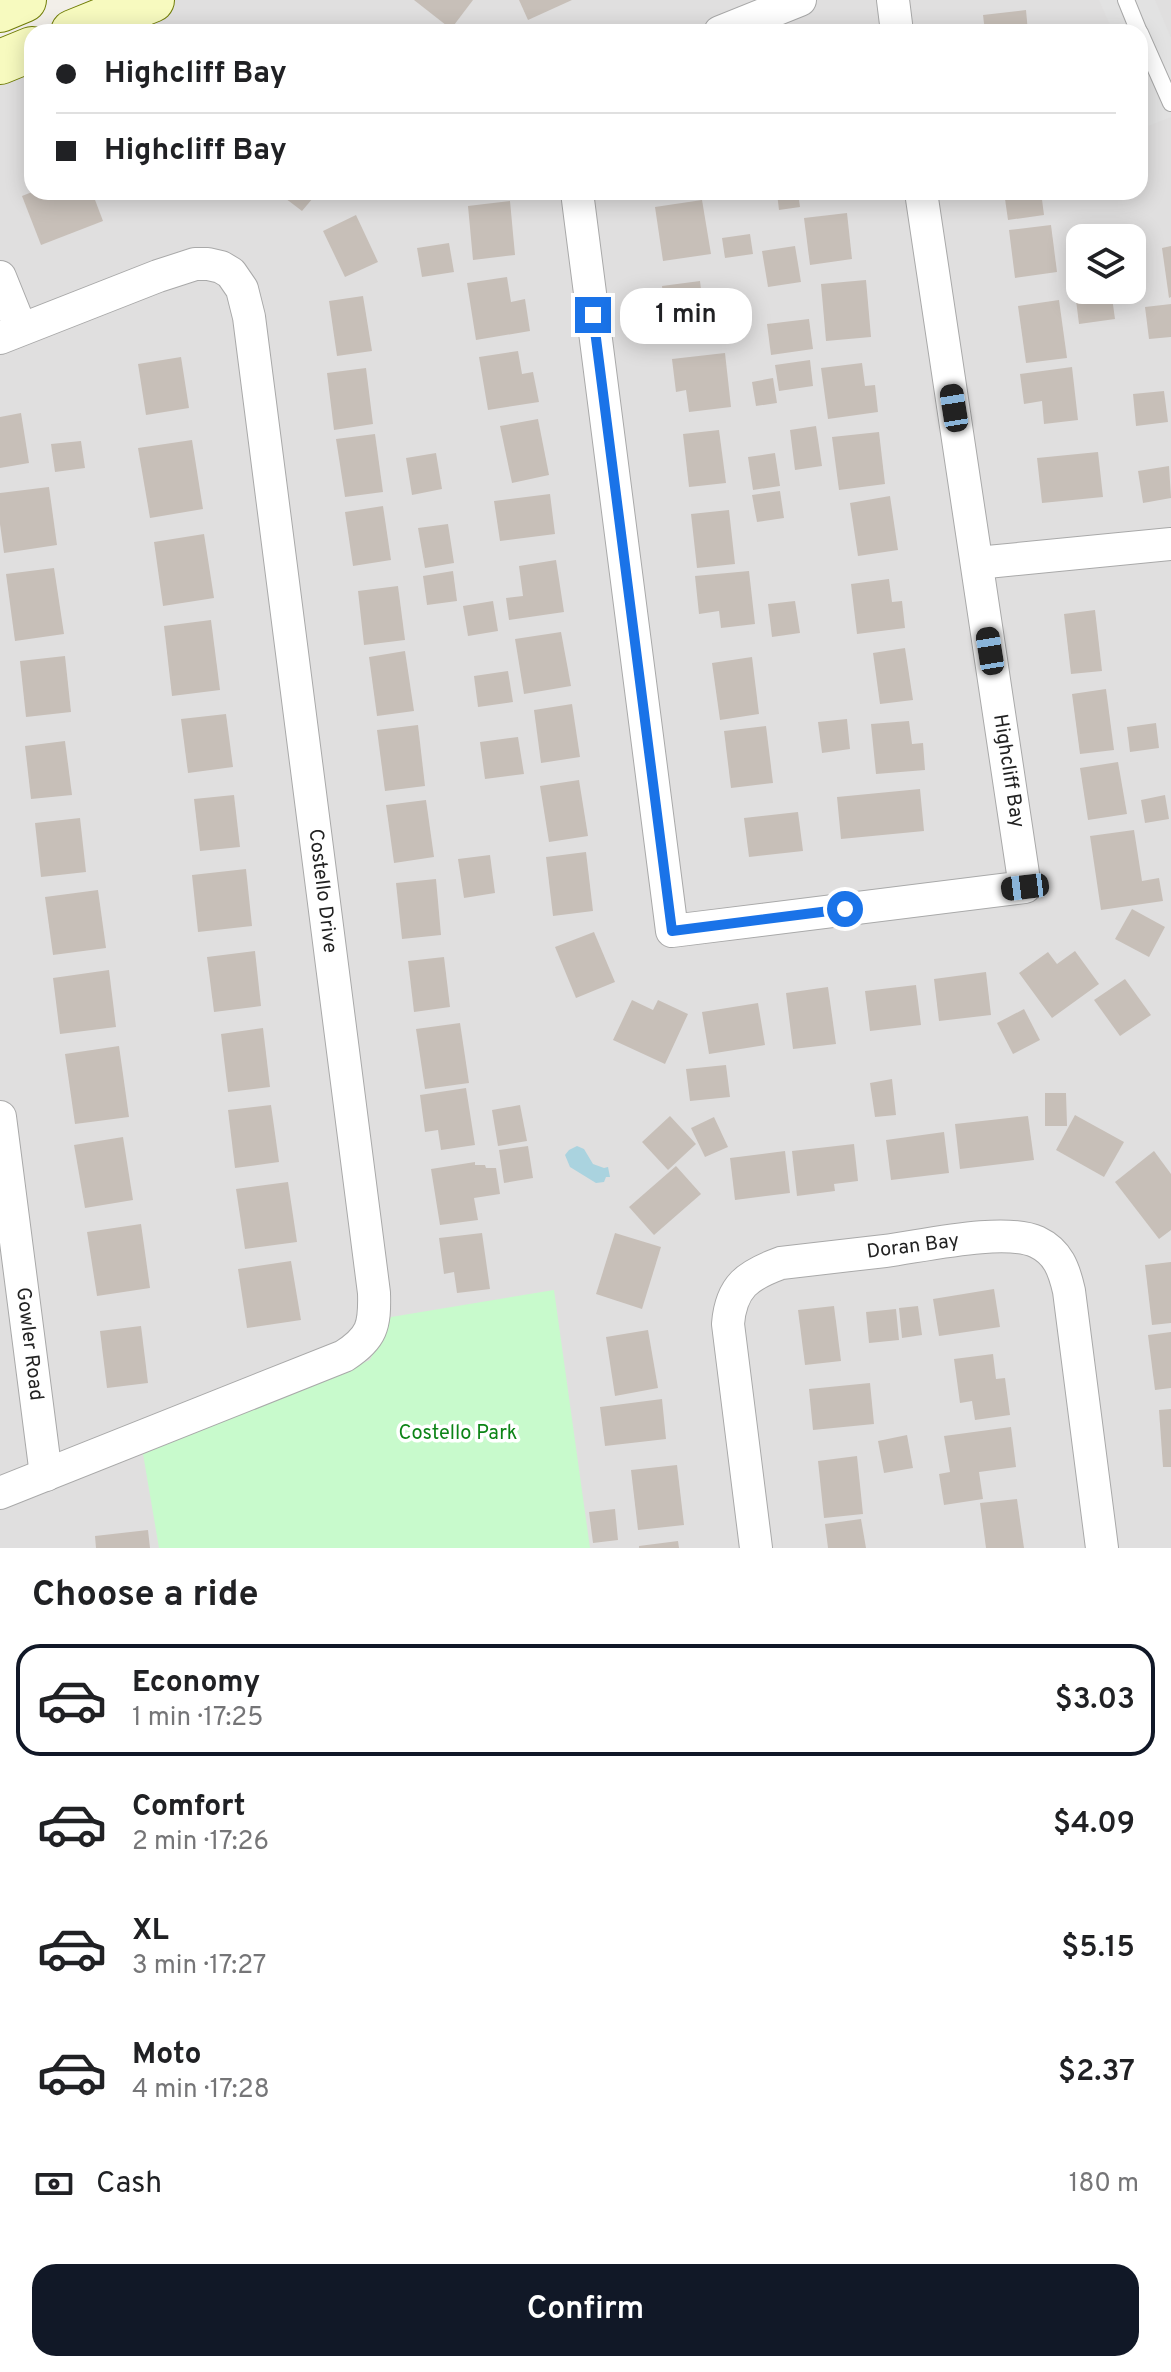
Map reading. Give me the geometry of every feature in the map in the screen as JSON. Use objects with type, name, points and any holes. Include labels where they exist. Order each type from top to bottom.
[{"type":"street","points":[[0,10],[24,0]]},
{"type":"street","points":[[93,24],[152,0]]},
{"type":"street","points":[[740,24],[800,0]]},
{"type":"street","points":[[893,0],[896,24]]},
{"type":"street","points":[[0,62],[24,52]]},
{"type":"street","name":"Highcliff Bay","points":[[578,200],[672,931],[1025,887],[922,200]]},
{"type":"street","name":"Costello Drive","points":[[0,1493],[344,1356],[362,1344],[374,1316],[374,1293],[249,317],[242,289],[231,273],[221,267],[195,264],[11,334]]},
{"type":"street","points":[[0,277],[11,334]]},
{"type":"street","points":[[977,563],[1171,544]]},
{"type":"street","name":"Gowler Road","points":[[0,1118],[46,1475]]},
{"type":"street","name":"Doran Bay","points":[[756,1548],[728,1324],[729,1306],[743,1282],[761,1270],[781,1263],[996,1236],[1034,1240],[1059,1259],[1065,1272],[1102,1548]]},
{"type":"lane","points":[[1126,0],[1136,24]]},
{"type":"lane","points":[[1148,51],[1171,103]]},
{"type":"shaded area","points":[[152,0],[1171,0],[1171,1548],[0,1548],[0,62],[24,52],[24,200],[1148,200],[1148,24],[93,24]]},
{"type":"shaded area","points":[[1099,0],[1155,0],[1171,38],[1171,117],[1148,126],[1148,24],[1110,24]]},
{"type":"green space","name":"Costello Park","points":[[554,1290],[590,1548],[159,1548],[143,1454],[370,1360],[391,1317]]},
{"type":"water","points":[[577,1146],[584,1149],[593,1164],[608,1167],[610,1177],[596,1183],[570,1167],[565,1155]]},
{"type":"building","points":[[414,0],[473,0],[455,24],[445,24]]},
{"type":"building","points":[[519,0],[572,0],[528,20]]},
{"type":"building","points":[[1026,10],[1027,24],[984,24],[983,15]]},
{"type":"building","points":[[22,196],[24,200],[95,200],[103,221],[41,245]]},
{"type":"building","points":[[288,200],[311,200],[302,211]]},
{"type":"building","points":[[702,200],[711,254],[663,261],[655,207]]},
{"type":"building","points":[[778,200],[799,200],[800,207],[779,210]]},
{"type":"building","points":[[1005,200],[1042,200],[1044,215],[1008,220]]},
{"type":"building","points":[[510,201],[515,255],[473,260],[468,206]]},
{"type":"building","points":[[847,213],[852,259],[810,265],[804,218]]},
{"type":"building","points":[[356,215],[378,262],[345,277],[323,231]]},
{"type":"building","points":[[1051,225],[1057,272],[1015,278],[1009,230]]},
{"type":"building","points":[[750,234],[753,254],[725,258],[722,238]]},
{"type":"building","points":[[449,243],[454,272],[422,277],[417,248]]},
{"type":"building","points":[[795,246],[801,282],[768,287],[762,251]]},
{"type":"building","points":[[1171,246],[1171,297],[1169,298],[1162,248]]},
{"type":"building","points":[[507,277],[511,302],[525,299],[530,331],[476,340],[467,283]]},
{"type":"building","points":[[866,280],[871,337],[826,341],[821,284]]},
{"type":"building","points":[[700,281],[706,332],[668,336],[662,286]]},
{"type":"building","points":[[363,296],[372,351],[337,356],[329,301]]},
{"type":"building","points":[[1059,300],[1067,358],[1026,363],[1018,306]]},
{"type":"building","points":[[1076,304],[1113,304],[1115,319],[1079,324]]},
{"type":"building","points":[[1171,304],[1171,337],[1149,339],[1145,307]]},
{"type":"building","points":[[809,319],[813,349],[771,355],[767,324]]},
{"type":"building","points":[[518,351],[522,374],[533,372],[539,402],[488,410],[479,357]]},
{"type":"building","points":[[725,353],[731,407],[689,412],[686,390],[676,392],[672,359]]},
{"type":"building","points":[[181,357],[189,408],[146,415],[138,364]]},
{"type":"building","points":[[810,360],[813,386],[779,391],[775,365]]},
{"type":"building","points":[[862,363],[865,386],[875,385],[878,412],[828,419],[821,368]]},
{"type":"building","points":[[1072,367],[1078,420],[1044,424],[1042,401],[1024,404],[1020,374]]},
{"type":"building","points":[[366,368],[373,424],[334,430],[327,373]]},
{"type":"building","points":[[773,378],[777,403],[756,406],[752,382]]},
{"type":"building","points":[[1164,391],[1168,422],[1136,426],[1133,394]]},
{"type":"building","points":[[21,413],[29,463],[0,468],[0,417]]},
{"type":"building","points":[[538,419],[549,475],[512,483],[500,426]]},
{"type":"building","points":[[816,426],[822,466],[795,470],[790,430]]},
{"type":"building","points":[[719,430],[726,483],[689,487],[683,434]]},
{"type":"building","points":[[879,432],[885,484],[839,490],[832,437]]},
{"type":"building","points":[[375,434],[383,492],[345,497],[336,439]]},
{"type":"building","points":[[192,440],[203,509],[150,518],[138,448]]},
{"type":"building","points":[[81,441],[85,468],[55,472],[51,444]]},
{"type":"building","points":[[1098,452],[1103,497],[1042,503],[1037,458]]},
{"type":"building","points":[[436,453],[442,489],[412,495],[406,458]]},
{"type":"building","points":[[775,453],[780,486],[753,490],[748,457]]},
{"type":"building","points":[[1169,466],[1171,498],[1143,503],[1138,471]]},
{"type":"building","points":[[49,487],[57,545],[4,553],[0,493]]},
{"type":"building","points":[[780,491],[784,518],[757,522],[752,495]]},
{"type":"building","points":[[550,494],[555,534],[500,541],[494,501]]},
{"type":"building","points":[[890,496],[898,550],[858,556],[850,503]]},
{"type":"building","points":[[383,506],[391,560],[353,566],[345,512]]},
{"type":"building","points":[[729,510],[735,564],[697,568],[691,514]]},
{"type":"building","points":[[448,524],[454,563],[425,568],[418,528]]},
{"type":"building","points":[[204,534],[214,598],[163,606],[154,542]]},
{"type":"building","points":[[556,560],[564,612],[509,620],[506,598],[523,596],[519,566]]},
{"type":"building","points":[[54,568],[64,634],[15,641],[6,574]]},
{"type":"building","points":[[453,571],[457,601],[427,605],[423,576]]},
{"type":"building","points":[[749,571],[755,624],[721,628],[719,611],[699,614],[695,576]]},
{"type":"building","points":[[889,579],[892,602],[902,601],[905,628],[857,634],[851,584]]},
{"type":"building","points":[[398,586],[405,640],[364,645],[358,591]]},
{"type":"building","points":[[493,601],[498,631],[468,636],[463,606]]},
{"type":"building","points":[[795,601],[800,633],[772,637],[768,604]]},
{"type":"building","points":[[1095,610],[1102,671],[1071,674],[1064,614]]},
{"type":"building","points":[[211,620],[220,690],[172,696],[164,626]]},
{"type":"building","points":[[561,632],[571,686],[524,694],[515,639]]},
{"type":"building","points":[[905,648],[913,700],[880,704],[873,653]]},
{"type":"building","points":[[405,651],[414,711],[377,716],[369,657]]},
{"type":"building","points":[[65,656],[71,712],[26,717],[20,661]]},
{"type":"building","points":[[752,657],[759,714],[720,720],[712,663]]},
{"type":"building","points":[[508,671],[513,702],[478,707],[474,676]]},
{"type":"building","points":[[1106,689],[1114,750],[1080,754],[1072,694]]},
{"type":"building","points":[[572,704],[580,757],[541,763],[534,710]]},
{"type":"building","points":[[226,714],[233,767],[188,773],[181,719]]},
{"type":"building","points":[[847,719],[850,749],[822,753],[818,722]]},
{"type":"building","points":[[909,721],[912,744],[923,743],[925,770],[876,774],[871,724]]},
{"type":"building","points":[[1156,723],[1159,748],[1130,752],[1127,727]]},
{"type":"building","points":[[418,725],[425,786],[385,791],[377,730]]},
{"type":"building","points":[[766,726],[773,783],[731,788],[724,731]]},
{"type":"building","points":[[518,737],[524,774],[485,779],[480,742]]},
{"type":"building","points":[[65,741],[72,795],[31,799],[25,746]]},
{"type":"building","points":[[1118,762],[1127,814],[1088,820],[1080,768]]},
{"type":"building","points":[[579,780],[588,836],[549,842],[540,786]]},
{"type":"building","points":[[920,789],[924,831],[841,839],[837,797]]},
{"type":"building","points":[[234,795],[240,847],[200,851],[194,799]]},
{"type":"building","points":[[1165,795],[1169,819],[1145,823],[1141,800]]},
{"type":"building","points":[[426,800],[434,857],[394,863],[386,805]]},
{"type":"building","points":[[798,812],[803,851],[749,857],[744,818]]},
{"type":"building","points":[[80,818],[86,872],[41,877],[35,823]]},
{"type":"building","points":[[1134,830],[1142,881],[1159,878],[1163,901],[1101,910],[1090,836]]},
{"type":"building","points":[[586,852],[593,911],[553,916],[546,857]]},
{"type":"building","points":[[490,855],[495,893],[464,898],[458,859]]},
{"type":"building","points":[[246,869],[252,926],[198,932],[192,875]]},
{"type":"building","points":[[436,879],[441,935],[402,939],[396,883]]},
{"type":"building","points":[[98,890],[106,948],[53,955],[45,897]]},
{"type":"building","points":[[1132,909],[1165,927],[1149,957],[1115,939]]},
{"type":"building","points":[[594,932],[615,982],[576,998],[555,947]]},
{"type":"building","points":[[255,951],[261,1006],[214,1012],[207,957]]},
{"type":"building","points":[[1075,951],[1099,984],[1052,1018],[1019,973],[1048,952],[1057,964]]},
{"type":"building","points":[[444,957],[450,1007],[414,1012],[408,961]]},
{"type":"building","points":[[109,970],[116,1027],[60,1034],[53,978]]},
{"type":"building","points":[[986,972],[991,1015],[939,1021],[934,979]]},
{"type":"building","points":[[1125,979],[1151,1015],[1120,1036],[1094,1000]]},
{"type":"building","points":[[916,985],[921,1025],[870,1031],[865,991]]},
{"type":"building","points":[[828,987],[836,1044],[793,1049],[786,993]]},
{"type":"building","points":[[632,1000],[653,1010],[658,1000],[688,1014],[665,1064],[613,1040]]},
{"type":"building","points":[[758,1003],[765,1045],[709,1054],[702,1012]]},
{"type":"building","points":[[1024,1009],[1040,1040],[1013,1054],[997,1023]]},
{"type":"building","points":[[460,1023],[469,1083],[425,1089],[416,1029]]},
{"type":"building","points":[[263,1028],[270,1087],[228,1092],[221,1034]]},
{"type":"building","points":[[119,1046],[129,1117],[75,1124],[65,1054]]},
{"type":"building","points":[[726,1065],[730,1097],[690,1101],[686,1069]]},
{"type":"building","points":[[892,1079],[896,1115],[875,1117],[870,1083]]},
{"type":"building","points":[[466,1088],[475,1145],[441,1150],[438,1130],[425,1132],[420,1095]]},
{"type":"building","points":[[1045,1093],[1066,1093],[1067,1126],[1045,1126]]},
{"type":"building","points":[[271,1105],[279,1162],[235,1168],[228,1110]]},
{"type":"building","points":[[520,1105],[527,1141],[498,1146],[492,1110]]},
{"type":"building","points":[[1075,1115],[1124,1142],[1104,1177],[1056,1150]]},
{"type":"building","points":[[670,1116],[696,1144],[668,1170],[642,1142]]},
{"type":"building","points":[[1028,1116],[1034,1160],[960,1169],[955,1124]]},
{"type":"building","points":[[714,1117],[728,1147],[705,1157],[691,1128]]},
{"type":"building","points":[[944,1132],[949,1173],[891,1180],[886,1140]]},
{"type":"building","points":[[123,1137],[133,1200],[85,1208],[74,1145]]},
{"type":"building","points":[[854,1144],[858,1181],[834,1184],[835,1191],[797,1196],[792,1151]]},
{"type":"building","points":[[528,1146],[533,1178],[504,1183],[499,1150]]},
{"type":"building","points":[[785,1151],[790,1193],[735,1200],[730,1158]]},
{"type":"building","points":[[1154,1151],[1171,1174],[1171,1230],[1159,1239],[1115,1182]]},
{"type":"building","points":[[475,1162],[475,1165],[496,1168],[500,1194],[474,1198],[478,1220],[440,1225],[431,1169]]},
{"type":"building","points":[[676,1166],[701,1194],[654,1235],[629,1207]]},
{"type":"building","points":[[288,1182],[297,1242],[245,1249],[236,1189]]},
{"type":"building","points":[[141,1224],[150,1288],[97,1296],[87,1232]]},
{"type":"building","points":[[482,1233],[490,1289],[457,1293],[454,1272],[444,1274],[439,1238]]},
{"type":"building","points":[[615,1233],[661,1247],[642,1309],[596,1294]]},
{"type":"building","points":[[291,1261],[301,1320],[247,1328],[238,1269]]},
{"type":"building","points":[[1171,1262],[1171,1323],[1152,1325],[1145,1265]]},
{"type":"building","points":[[994,1289],[1000,1327],[939,1336],[933,1299]]},
{"type":"building","points":[[834,1306],[841,1361],[805,1365],[798,1310]]},
{"type":"building","points":[[918,1306],[922,1335],[902,1338],[899,1308]]},
{"type":"building","points":[[896,1309],[899,1340],[869,1343],[866,1312]]},
{"type":"building","points":[[141,1326],[148,1383],[107,1388],[100,1331]]},
{"type":"building","points":[[648,1330],[658,1388],[615,1396],[606,1337]]},
{"type":"building","points":[[1171,1332],[1171,1388],[1155,1390],[1148,1335]]},
{"type":"building","points":[[993,1354],[996,1379],[1005,1378],[1010,1415],[975,1420],[972,1401],[960,1403],[954,1359]]},
{"type":"building","points":[[870,1383],[874,1424],[813,1430],[809,1389]]},
{"type":"building","points":[[662,1399],[666,1439],[605,1446],[600,1407]]},
{"type":"building","points":[[1171,1409],[1171,1467],[1163,1467],[1159,1410]]},
{"type":"building","points":[[1011,1427],[1016,1467],[979,1472],[983,1499],[944,1505],[939,1474],[950,1472],[944,1436]]},
{"type":"building","points":[[907,1435],[913,1468],[884,1473],[878,1441]]},
{"type":"building","points":[[857,1456],[863,1514],[824,1518],[818,1461]]},
{"type":"building","points":[[677,1465],[684,1525],[638,1530],[631,1470]]},
{"type":"building","points":[[1017,1499],[1024,1548],[986,1548],[980,1503]]},
{"type":"building","points":[[615,1509],[618,1540],[593,1543],[589,1512]]},
{"type":"building","points":[[861,1519],[866,1548],[828,1548],[825,1524]]},
{"type":"building","points":[[148,1530],[150,1548],[96,1548],[95,1536]]},
{"type":"building","points":[[678,1541],[679,1548],[639,1548],[639,1546]]},
{"type":"route","points":[[593,315],[672,931],[845,909]]}]
